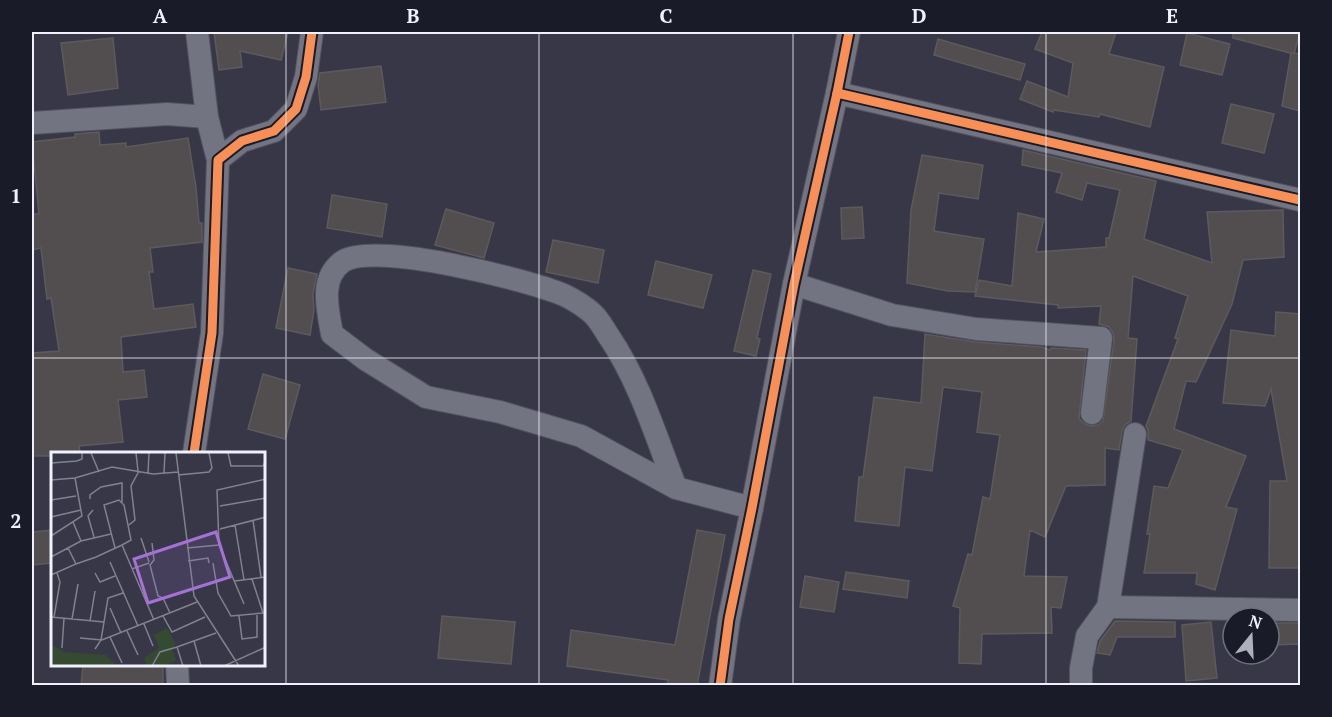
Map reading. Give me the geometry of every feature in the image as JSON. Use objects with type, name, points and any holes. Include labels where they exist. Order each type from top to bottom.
[{"type":"street","points":[[194,452],[212,333],[218,160],[207,117],[196,32]]},
{"type":"street","points":[[218,160],[242,141],[274,131],[296,109],[306,77],[312,32]]},
{"type":"street","points":[[720,686],[729,620],[794,284],[849,32]]},
{"type":"street","points":[[837,93],[1300,200]]},
{"type":"street","points":[[32,123],[167,114],[207,117]]},
{"type":"street","points":[[676,488],[636,384],[617,350],[595,316],[566,296],[502,276],[403,256],[359,256],[343,262],[332,273],[326,287],[332,334],[365,359],[426,397],[500,412],[581,436],[676,488],[752,508]]},
{"type":"street","points":[[794,284],[892,315],[976,329],[1101,338],[1092,413]]},
{"type":"street","points":[[1081,686],[1081,668],[1087,636],[1108,608],[1135,434]]},
{"type":"street","points":[[1108,608],[1300,610]]},
{"type":"street","points":[[177,666],[178,686]]},
{"type":"building","points":[[214,32],[288,32],[281,60],[240,51],[242,67],[219,70]]},
{"type":"building","points":[[1042,32],[1116,32],[1109,54],[1164,67],[1150,127],[1100,114],[1099,117],[1054,110],[1053,112],[1020,99],[1027,81],[1068,97],[1073,63],[1035,49]]},
{"type":"building","points":[[1233,32],[1300,32],[1294,54],[1233,38]]},
{"type":"building","points":[[1187,33],[1230,44],[1222,75],[1180,65]]},
{"type":"building","points":[[113,38],[118,88],[68,95],[61,43]]},
{"type":"building","points":[[938,39],[1025,64],[1020,80],[934,55]]},
{"type":"building","points":[[1291,53],[1300,54],[1300,111],[1282,106]]},
{"type":"building","points":[[381,66],[386,102],[321,110],[318,85],[320,73]]},
{"type":"building","points":[[1231,104],[1274,114],[1264,153],[1222,143]]},
{"type":"building","points":[[99,132],[100,145],[126,143],[126,147],[188,138],[199,223],[202,223],[202,242],[150,248],[153,272],[149,272],[154,309],[193,304],[196,327],[121,337],[123,372],[144,370],[147,397],[118,400],[123,442],[79,446],[80,452],[51,452],[51,456],[32,456],[32,353],[59,351],[51,298],[47,299],[41,248],[32,250],[32,214],[39,214],[32,142],[75,137],[75,134]]},
{"type":"building","points":[[1023,150],[1156,181],[1144,239],[1212,263],[1207,212],[1283,210],[1284,257],[1243,260],[1232,304],[1196,382],[1186,381],[1174,429],[1246,456],[1226,507],[1237,509],[1215,590],[1196,584],[1197,573],[1144,573],[1154,486],[1168,488],[1183,450],[1148,440],[1146,426],[1178,339],[1175,338],[1188,296],[1133,276],[1128,338],[1137,339],[1131,421],[1122,431],[1119,450],[1105,448],[1105,485],[1066,486],[1045,537],[1030,530],[1024,576],[1067,577],[1061,608],[1051,607],[1052,633],[982,634],[981,664],[959,663],[960,608],[953,606],[968,554],[972,555],[983,497],[990,499],[1000,435],[977,432],[982,392],[943,387],[932,471],[905,467],[899,526],[855,521],[859,477],[863,477],[874,397],[921,403],[925,334],[975,342],[1042,347],[1050,350],[1051,348],[1086,350],[1079,418],[1090,426],[1098,425],[1103,421],[1114,340],[1109,327],[1099,324],[1101,306],[1058,308],[1058,305],[975,296],[979,280],[1012,286],[1018,213],[1044,219],[1036,252],[1106,247],[1106,238],[1109,238],[1120,190],[1087,183],[1082,200],[1056,192],[1062,173],[1022,165]]},
{"type":"building","points":[[922,155],[983,165],[978,199],[939,193],[934,231],[984,239],[975,292],[948,291],[907,283],[911,210]]},
{"type":"building","points":[[332,195],[387,204],[382,237],[327,228]]},
{"type":"building","points":[[862,207],[864,238],[842,239],[841,208]]},
{"type":"building","points":[[446,209],[494,223],[484,258],[435,245]]},
{"type":"building","points":[[553,240],[604,250],[598,283],[546,272]]},
{"type":"building","points":[[656,261],[712,275],[703,308],[648,295]]},
{"type":"building","points":[[288,268],[317,274],[310,335],[276,328]]},
{"type":"building","points":[[753,270],[771,274],[757,338],[760,339],[756,356],[734,351]]},
{"type":"building","points":[[1276,312],[1300,314],[1300,568],[1269,568],[1270,481],[1287,481],[1271,389],[1265,406],[1223,403],[1231,330],[1275,336]]},
{"type":"building","points":[[263,374],[300,385],[285,439],[248,429]]},
{"type":"building","points":[[51,530],[51,563],[32,565],[32,532]]},
{"type":"building","points":[[697,530],[725,535],[697,686],[667,686],[668,680],[567,666],[571,630],[675,645]]},
{"type":"building","points":[[846,572],[909,581],[907,598],[843,589]]},
{"type":"building","points":[[805,576],[839,582],[834,612],[800,607]]},
{"type":"building","points":[[442,616],[515,622],[511,664],[438,658]]},
{"type":"building","points":[[1115,621],[1175,622],[1175,637],[1117,637],[1110,655],[1097,653],[1100,641]]},
{"type":"building","points":[[1211,622],[1217,678],[1186,681],[1182,625]]},
{"type":"building","points":[[1281,623],[1300,623],[1300,644],[1281,645]]},
{"type":"building","points":[[83,666],[163,666],[163,686],[81,686]]},
{"type":"cycle path","points":[[194,452],[212,333],[218,160],[242,141],[274,131],[296,109],[306,77],[312,32]]},
{"type":"cycle path","points":[[720,686],[729,619],[794,284],[849,32]]},
{"type":"cycle path","points":[[837,93],[1300,200]]}]
